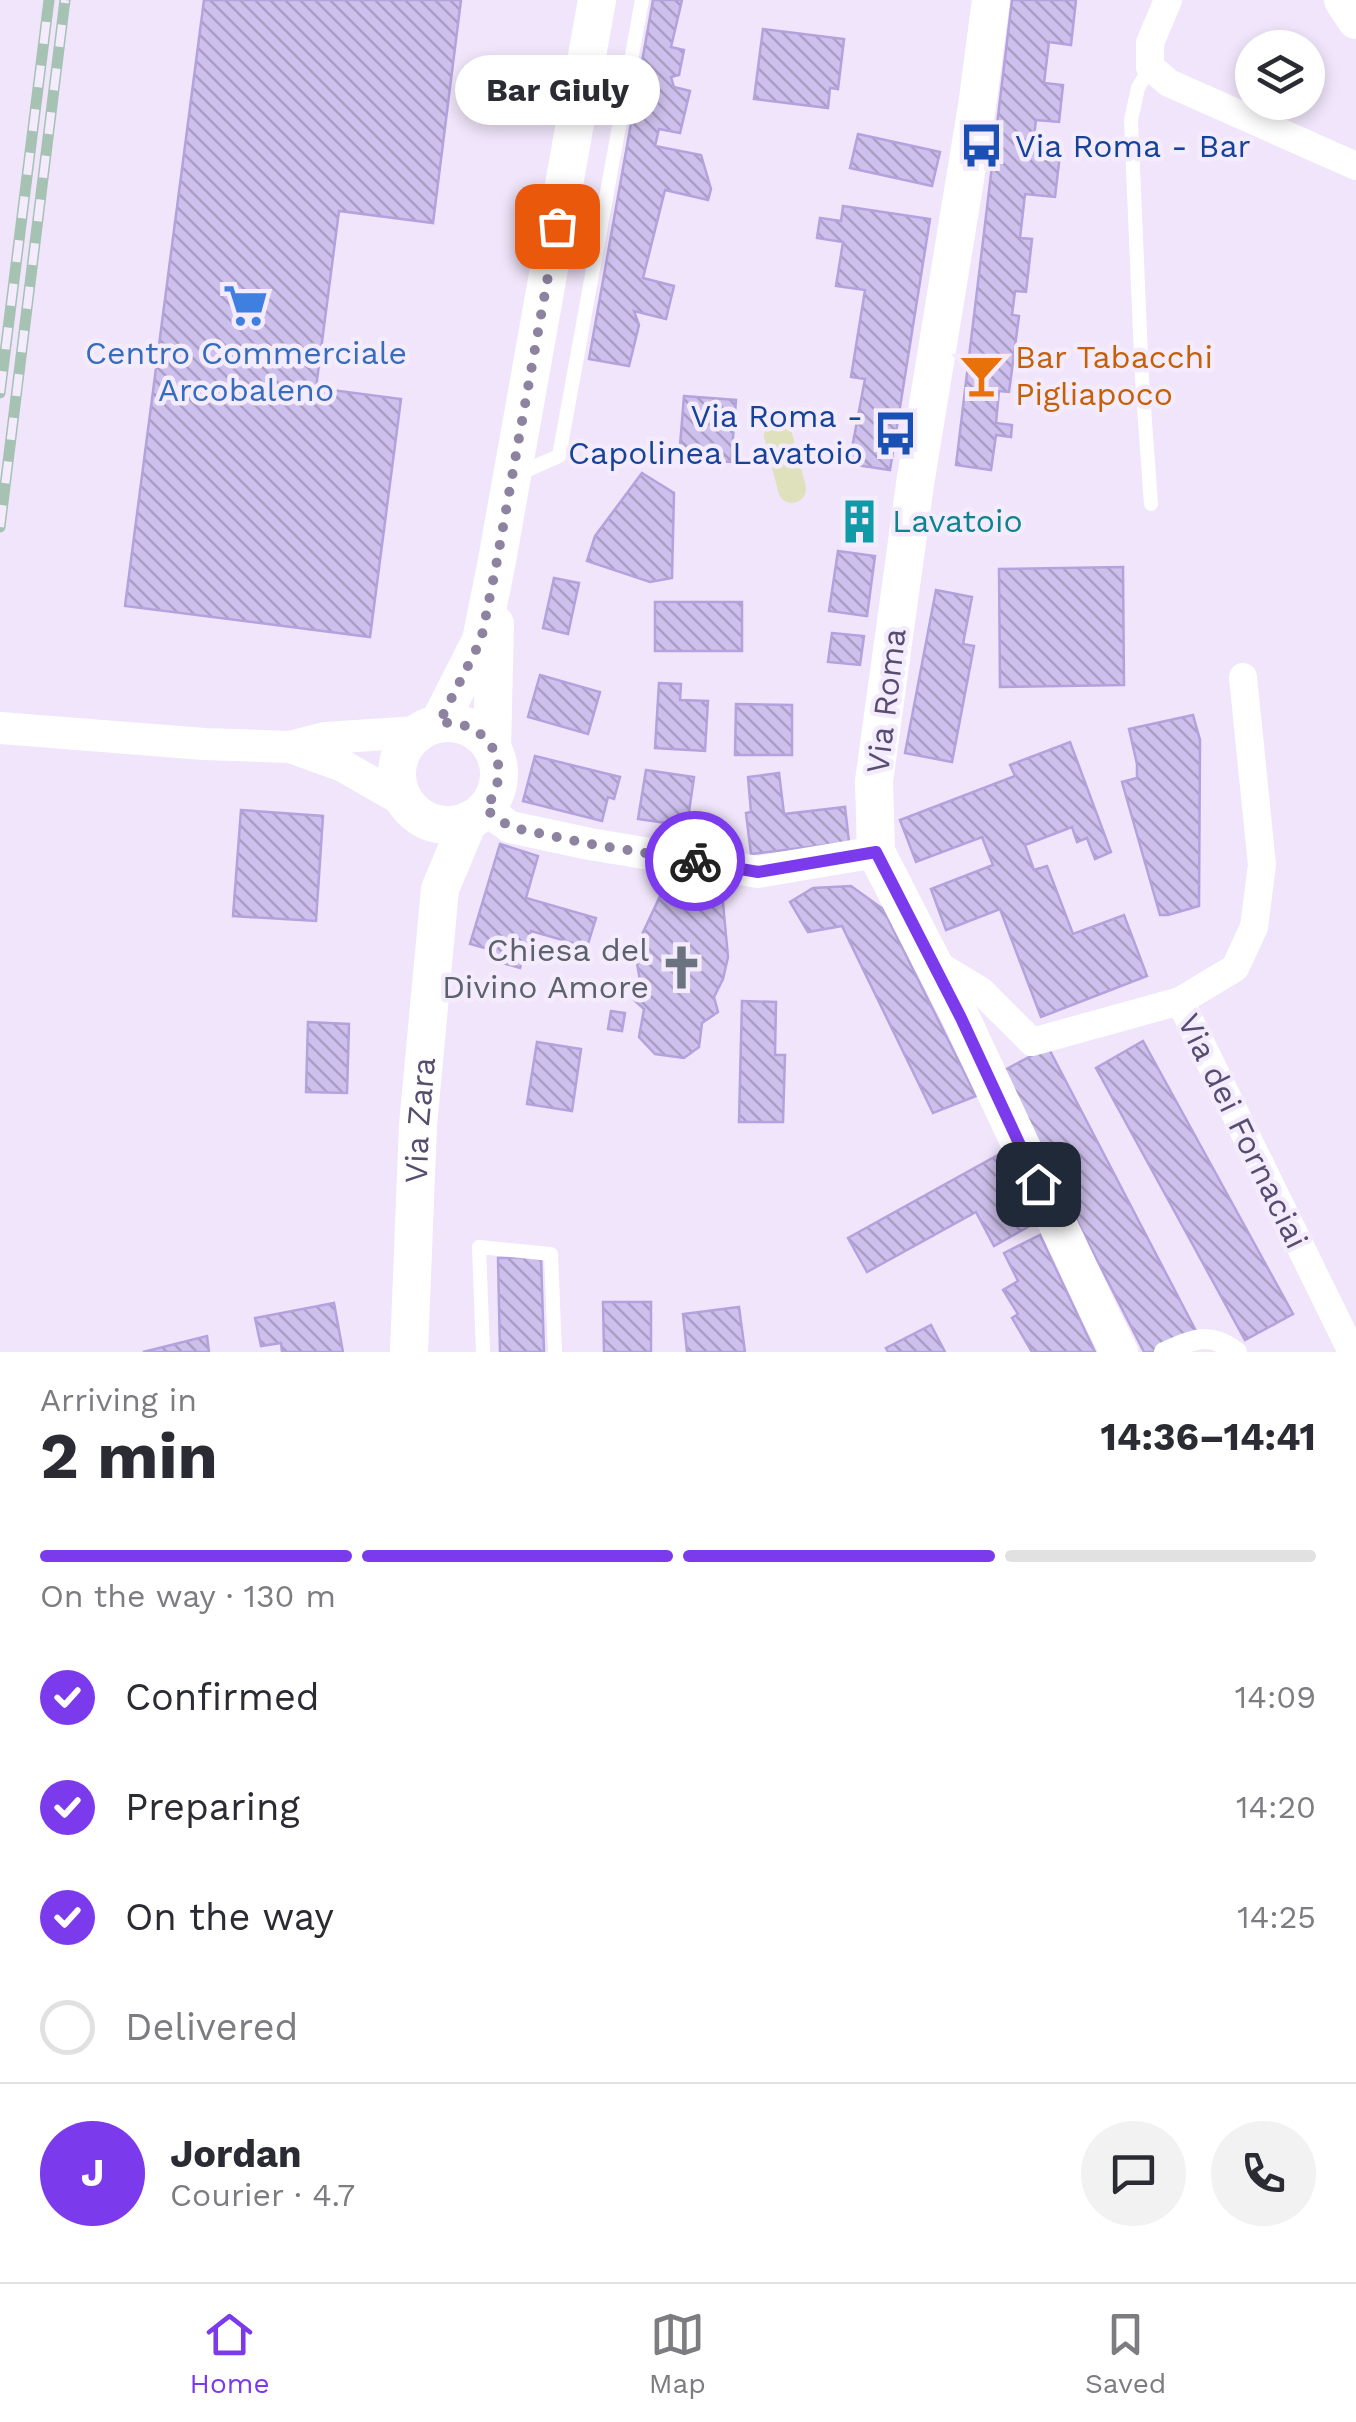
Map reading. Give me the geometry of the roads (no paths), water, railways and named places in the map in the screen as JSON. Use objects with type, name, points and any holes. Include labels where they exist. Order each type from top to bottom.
[{"type":"main road","points":[[428,728],[458,723],[468,726],[492,748],[499,777],[492,799],[477,814],[445,824],[414,810],[400,790],[398,766],[408,742],[428,728],[481,640],[598,0]]},
{"type":"main road","name":"Via Roma","points":[[991,0],[915,484],[874,781],[876,852],[1120,1352]]},
{"type":"main road","points":[[1342,0],[1356,20]]},
{"type":"main road","points":[[492,748],[496,566]]},
{"type":"main road","name":"Via Zara","points":[[414,810],[440,889]]},
{"type":"main road","name":"Via Zara","points":[[409,1352],[418,1126],[440,889],[477,814]]},
{"type":"street","points":[[1168,0],[1150,43],[1150,67],[1170,83],[1356,166]]},
{"type":"street","points":[[1180,1001],[1235,968],[1254,926],[1262,865],[1243,677]]},
{"type":"street","points":[[0,728],[290,747],[325,738],[428,728]]},
{"type":"street","points":[[290,747],[343,766],[414,810]]},
{"type":"street","points":[[477,814],[510,827],[590,844],[758,872],[876,852]]},
{"type":"street","name":"Via dei Fornaciai","points":[[933,962],[982,991],[1032,1042],[1180,1001],[1352,1352]]},
{"type":"street","points":[[1164,1352],[1193,1339],[1219,1340],[1237,1352]]},
{"type":"lane","points":[[512,476],[559,456],[642,0]]},
{"type":"lane","points":[[1150,67],[1138,88],[1131,120],[1151,504]]},
{"type":"lane","points":[[483,1352],[479,1248],[551,1254],[555,1352]]},
{"type":"waterway","points":[[778,435],[792,489]]},
{"type":"railway","points":[[0,393],[49,0]]},
{"type":"railway","points":[[0,527],[65,0]]},
{"type":"place","name":"Via Roma - Bar","points":[[982,146]]},
{"type":"place","name":"Bar Giuly","points":[[557,226]]},
{"type":"place","name":"Centro Commerciale Arcobaleno","points":[[246,305]]},
{"type":"place","name":"Bar Tabacchi Pigliapoco","points":[[982,375]]},
{"type":"place","name":"Via Roma - Capolinea Lavatoio","points":[[896,434]]},
{"type":"place","name":"Lavatoio","points":[[859,521]]},
{"type":"place","name":"Chiesa del Divino Amore","points":[[682,968]]}]
